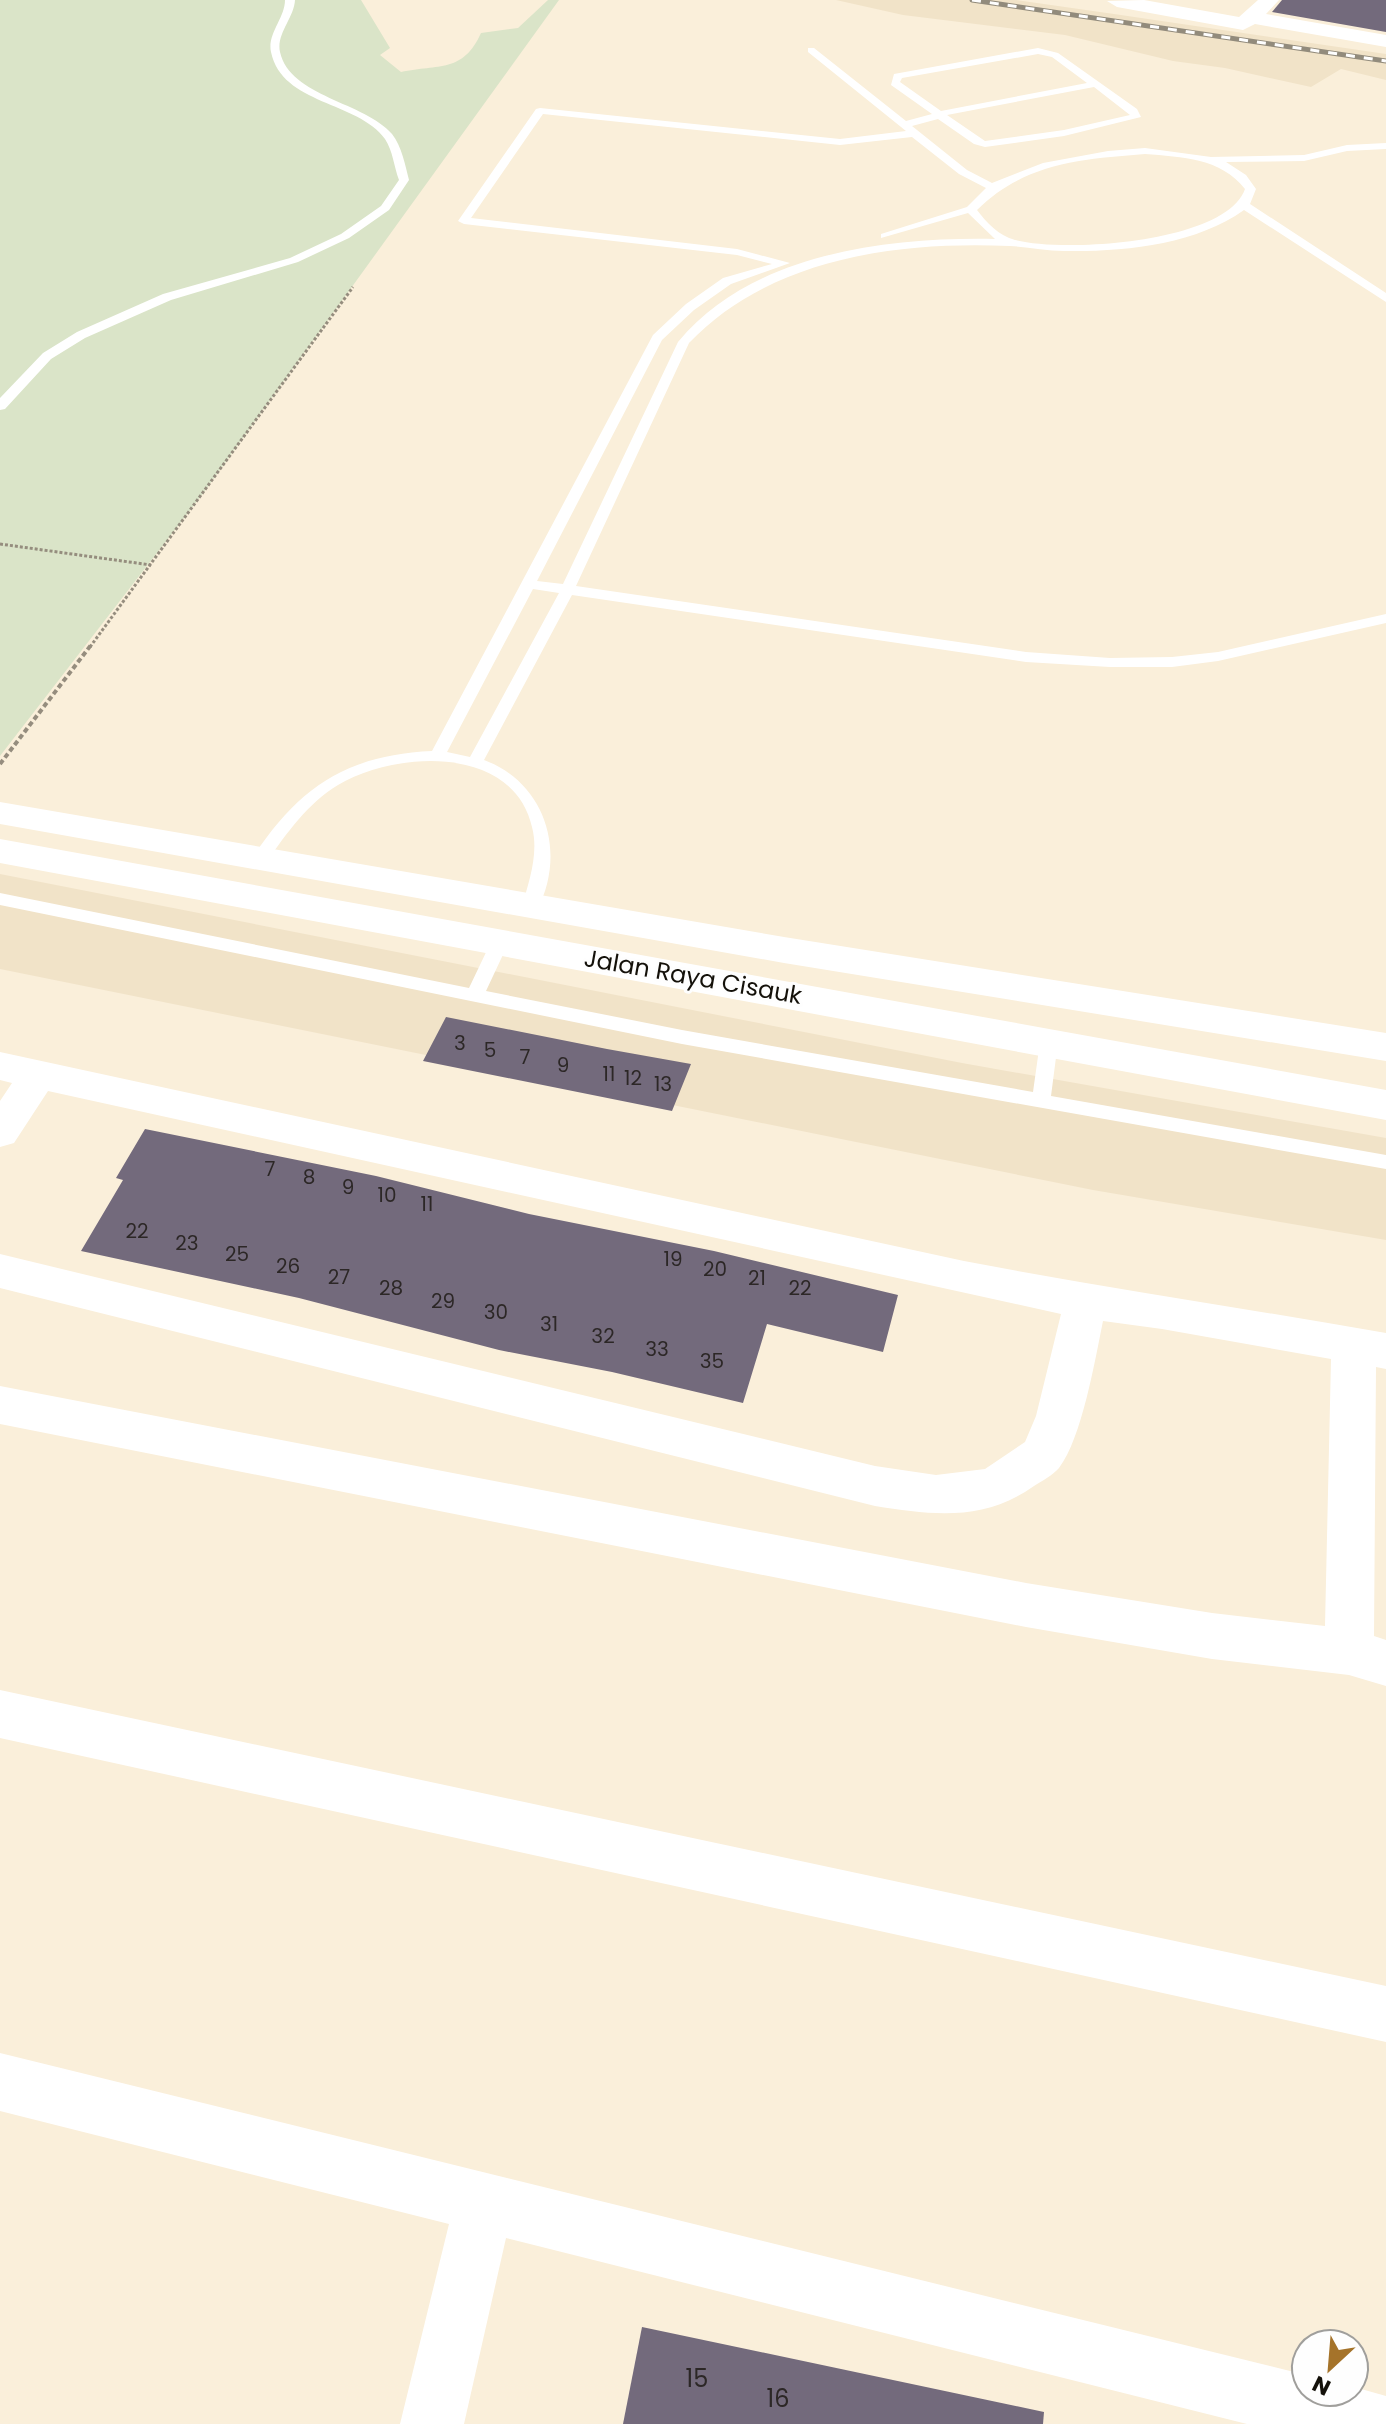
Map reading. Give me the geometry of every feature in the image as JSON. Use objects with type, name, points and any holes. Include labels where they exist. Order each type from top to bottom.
[{"type":"main road","name":"Jalan Raya Cisauk","points":[[0,813],[531,906],[1386,1047]]},
{"type":"main road","name":"Jalan Raya Cisauk","points":[[0,851],[1386,1105]]},
{"type":"street","points":[[1117,1],[1241,23],[1258,5],[1386,41]]},
{"type":"street","points":[[0,1132],[19,1070],[964,1278],[1086,1302],[1177,1314],[1370,1348],[1367,1658],[1026,1605],[0,1405]]},
{"type":"street","points":[[0,1271],[859,1482],[936,1495],[995,1488],[1042,1455],[1059,1416],[1086,1302]]},
{"type":"street","points":[[0,1714],[1386,2014]]},
{"type":"street","points":[[0,2082],[1375,2424]]},
{"type":"street","points":[[432,2424],[484,2203]]},
{"type":"lane","points":[[0,406],[47,356],[81,335],[167,297],[294,260],[345,236],[385,208],[404,180],[389,135],[365,117],[301,85],[281,67],[274,51],[278,34],[291,14],[290,0]]},
{"type":"lane","points":[[811,50],[963,172],[993,188]]},
{"type":"lane","points":[[1038,51],[1055,55],[1096,84],[1137,114],[1136,117],[1064,133],[985,144],[895,83],[895,79],[927,69],[1038,51]]},
{"type":"lane","points":[[900,120],[1096,84]]},
{"type":"lane","points":[[784,263],[737,252],[464,221],[540,111],[840,142],[917,133]]},
{"type":"lane","points":[[1272,172],[1304,158],[1347,148],[1386,146]]},
{"type":"lane","points":[[437,757],[657,338],[690,307],[727,281],[919,227],[971,209],[993,188],[1041,168],[1109,153],[1145,151],[1211,159],[1304,158]]},
{"type":"lane","points":[[1211,159],[1244,177],[1251,189]]},
{"type":"lane","points":[[476,761],[568,589],[684,342],[712,313],[750,289],[797,270],[906,244],[949,240],[1096,248],[1180,236],[1214,223],[1244,205],[1251,189],[1262,181]]},
{"type":"lane","points":[[1244,205],[1386,298]]},
{"type":"lane","points":[[971,209],[979,221],[1009,243]]},
{"type":"lane","points":[[530,584],[1026,657],[1098,662],[1190,660],[1257,650],[1386,618]]},
{"type":"lane","points":[[261,857],[302,803],[341,776],[384,761],[437,757],[476,761],[507,776],[532,805],[542,832],[540,871],[531,906]]},
{"type":"lane","points":[[0,899],[682,1037],[1386,1162]]},
{"type":"lane","points":[[475,995],[499,944]]},
{"type":"lane","points":[[1041,1101],[1049,1042]]},
{"type":"path","points":[[0,764],[152,565],[353,287]]},
{"type":"path","points":[[0,544],[152,565]]},
{"type":"shaded area","points":[[836,0],[1016,0],[1114,14],[1386,54],[1386,80],[1341,69],[1311,87],[1225,68],[1173,61],[1065,35],[903,15]]},
{"type":"shaded area","points":[[0,874],[962,1063],[1386,1138],[1386,1240],[1093,1190],[0,969]]},
{"type":"green space","points":[[0,0],[361,0],[390,48],[380,55],[401,72],[458,61],[474,46],[481,33],[518,28],[548,0],[559,0],[201,496],[0,756]]},
{"type":"building","points":[[1282,0],[1386,0],[1386,32],[1272,12]]},
{"type":"building","points":[[446,1017],[691,1064],[672,1111],[423,1061]]},
{"type":"building","points":[[145,1129],[376,1176],[529,1214],[714,1251],[898,1295],[883,1352],[767,1324],[743,1403],[612,1372],[499,1350],[299,1298],[81,1251],[123,1180],[116,1178]]},
{"type":"building","points":[[642,2327],[1044,2412],[1043,2424],[623,2424]]},
{"type":"railway","points":[[972,0],[1386,61]]}]
